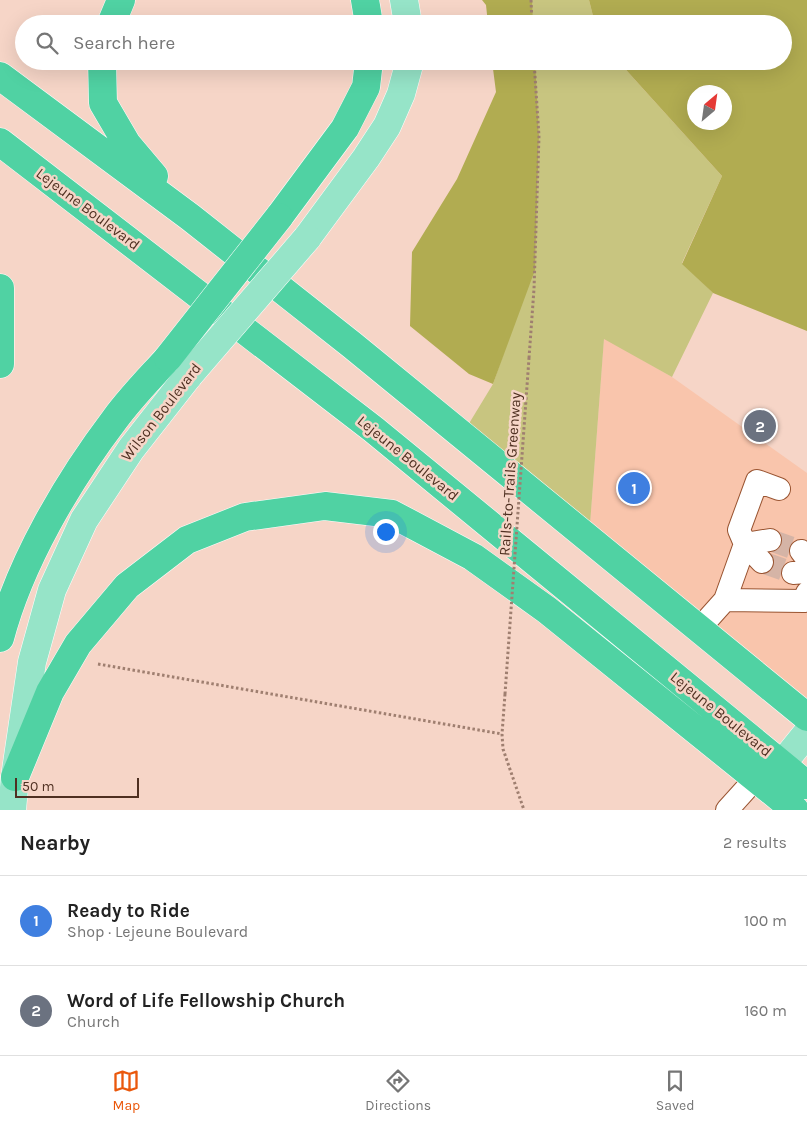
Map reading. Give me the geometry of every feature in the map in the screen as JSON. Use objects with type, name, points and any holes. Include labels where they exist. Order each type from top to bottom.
[{"type":"highway","points":[[115,15],[121,0]]},
{"type":"highway","points":[[365,0],[368,15]]},
{"type":"highway","points":[[102,70],[104,103],[127,144],[190,217]]},
{"type":"highway","points":[[0,638],[7,612],[34,551],[70,484],[116,418],[168,358],[279,217],[345,128],[366,87],[368,70]]},
{"type":"highway","points":[[0,76],[190,217],[352,345],[807,718]]},
{"type":"highway","name":"Lejeune Boulevard","points":[[0,142],[373,429],[807,785]]},
{"type":"highway","points":[[0,288],[0,364]]},
{"type":"highway","points":[[15,777],[50,692],[78,644],[127,586],[187,540],[245,517],[325,506],[392,514],[473,557],[547,610],[795,810]]},
{"type":"main road","points":[[404,0],[406,15]]},
{"type":"main road","name":"Wilson Boulevard","points":[[12,810],[32,662],[52,590],[84,520],[131,449],[189,375],[307,238],[366,158],[387,126],[401,94],[408,70]]},
{"type":"main road","points":[[782,764],[807,733]]},
{"type":"lane","points":[[762,562],[745,544],[739,530],[757,481],[778,489]]},
{"type":"lane","points":[[745,544],[770,540]]},
{"type":"lane","points":[[699,629],[725,600],[745,544]]},
{"type":"lane","points":[[725,600],[804,601],[807,593]]},
{"type":"lane","points":[[727,810],[755,779]]},
{"type":"path","points":[[531,0],[532,15]]},
{"type":"path","name":"Rails-to-Trails Greenway","points":[[524,810],[503,749],[502,734],[534,289],[539,136],[535,70]]},
{"type":"path","points":[[98,664],[502,734]]},
{"type":"shaded area","points":[[482,0],[532,0],[533,15],[487,15],[486,5]]},
{"type":"shaded area","points":[[531,0],[589,0],[593,15],[532,15]]},
{"type":"shaded area","points":[[589,0],[807,0],[807,331],[713,293],[682,264],[722,176],[626,70],[792,70],[792,15],[593,15]]},
{"type":"shaded area","points":[[493,70],[535,70],[539,136],[535,270],[493,384],[469,374],[410,326],[412,252],[457,179],[496,92]]},
{"type":"shaded area","points":[[535,70],[626,70],[722,176],[682,263],[713,293],[672,377],[604,339],[589,538],[462,435],[493,384],[535,263],[539,136]]},
{"type":"shaded area","points":[[604,338],[672,377],[807,473],[807,717],[589,538]]},
{"type":"tunnel","points":[[770,540],[801,551]]},
{"type":"tunnel","points":[[762,562],[793,573]]},
{"type":"place","name":"Word of Life Fellowship Church","points":[[760,426]]},
{"type":"place","name":"Ready to Ride","points":[[634,488]]}]
